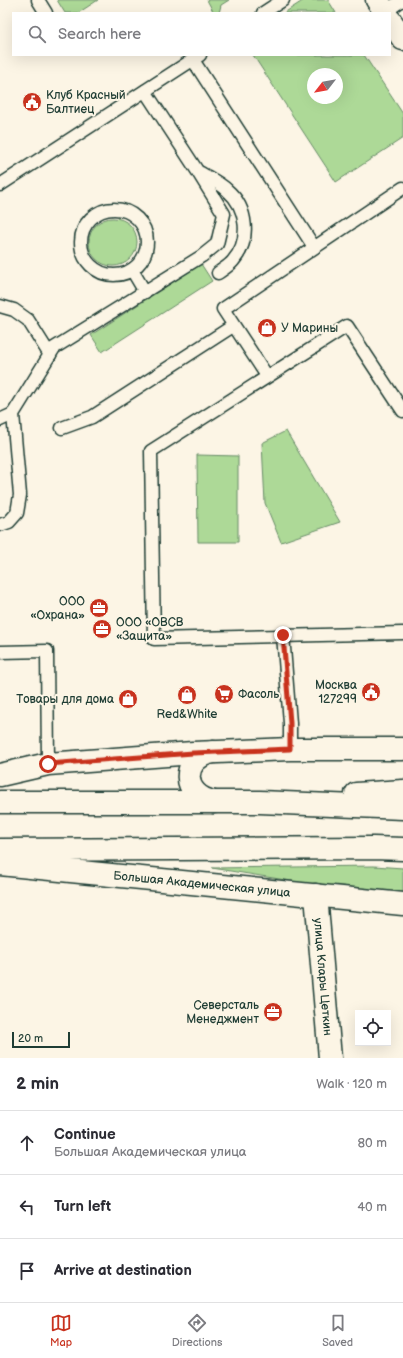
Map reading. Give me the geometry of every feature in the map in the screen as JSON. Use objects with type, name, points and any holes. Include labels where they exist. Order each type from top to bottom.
[{"type":"main road","points":[[391,15],[403,39]]},
{"type":"main road","points":[[0,776],[48,764],[214,752],[290,749],[403,749]]},
{"type":"main road","points":[[214,752],[205,754],[198,758],[191,769],[189,782],[192,790],[198,796],[206,801],[214,802]]},
{"type":"main road","points":[[260,802],[403,791]]},
{"type":"main road","points":[[0,802],[260,802],[403,808]]},
{"type":"main road","points":[[0,850],[403,849]]},
{"type":"main road","name":"Большая Академическая улица","points":[[0,864],[316,894],[403,904]]},
{"type":"main road","name":"улица Клары Цеткин","points":[[316,894],[330,1058]]},
{"type":"lane","points":[[38,0],[45,12]]},
{"type":"lane","points":[[265,12],[283,0]]},
{"type":"lane","points":[[0,185],[196,57],[314,247]]},
{"type":"lane","points":[[0,420],[13,414],[54,348],[202,256],[217,244],[224,214],[146,91]]},
{"type":"lane","points":[[198,172],[227,190],[239,204],[245,221],[244,243],[233,262],[218,273]]},
{"type":"lane","points":[[267,376],[222,309],[403,188]]},
{"type":"lane","points":[[109,209],[120,210],[131,214],[140,221],[145,231],[147,242],[145,253],[140,263],[132,270],[122,275],[111,276],[100,273],[91,267],[85,259],[81,249],[81,238],[84,228],[90,219],[99,212],[109,209]]},
{"type":"lane","points":[[132,270],[145,292]]},
{"type":"lane","points":[[0,306],[14,310],[28,320],[50,355]]},
{"type":"lane","points":[[62,428],[92,417],[233,326]]},
{"type":"lane","points":[[403,412],[347,326],[151,451],[154,639],[403,633]]},
{"type":"lane","points":[[0,524],[9,522],[17,513],[20,495],[13,414]]},
{"type":"lane","points":[[283,635],[290,723],[290,749]]},
{"type":"lane","points":[[0,652],[47,651],[48,764]]},
{"type":"green space","points":[[57,0],[98,0],[80,12],[64,12]]},
{"type":"green space","points":[[207,0],[229,0],[221,5],[219,12],[213,12]]},
{"type":"green space","points":[[304,0],[328,0],[335,12],[286,12]]},
{"type":"green space","points":[[254,56],[365,56],[403,114],[403,138],[336,182]]},
{"type":"green space","points":[[108,218],[118,218],[130,225],[137,237],[137,247],[130,259],[118,266],[108,266],[100,262],[93,255],[89,247],[89,237],[93,229],[100,222]]},
{"type":"green space","points":[[201,264],[212,281],[102,352],[91,335]]},
{"type":"green space","points":[[286,431],[340,522],[281,542],[265,503],[262,443]]},
{"type":"green space","points":[[197,455],[238,456],[238,542],[198,542]]},
{"type":"green space","points":[[374,866],[403,868],[403,894],[316,885],[212,868]]},
{"type":"place","name":"Клуб Красный Балтиец","points":[[32,102]]},
{"type":"place","name":"У Марины","points":[[267,328]]},
{"type":"place","name":"ООО «Охрана»","points":[[99,608]]},
{"type":"place","name":"ООО «ОВСВ «Защита»","points":[[102,629]]},
{"type":"place","name":"Москва 127299","points":[[371,692]]},
{"type":"place","name":"Фасоль","points":[[224,694]]},
{"type":"place","name":"Red&White","points":[[187,695]]},
{"type":"place","name":"Товары для дома","points":[[128,699]]},
{"type":"place","name":"Северсталь Менеджмент","points":[[273,1012]]},
{"type":"route","points":[[48,764],[193,753],[290,749],[290,723],[283,635]]}]
